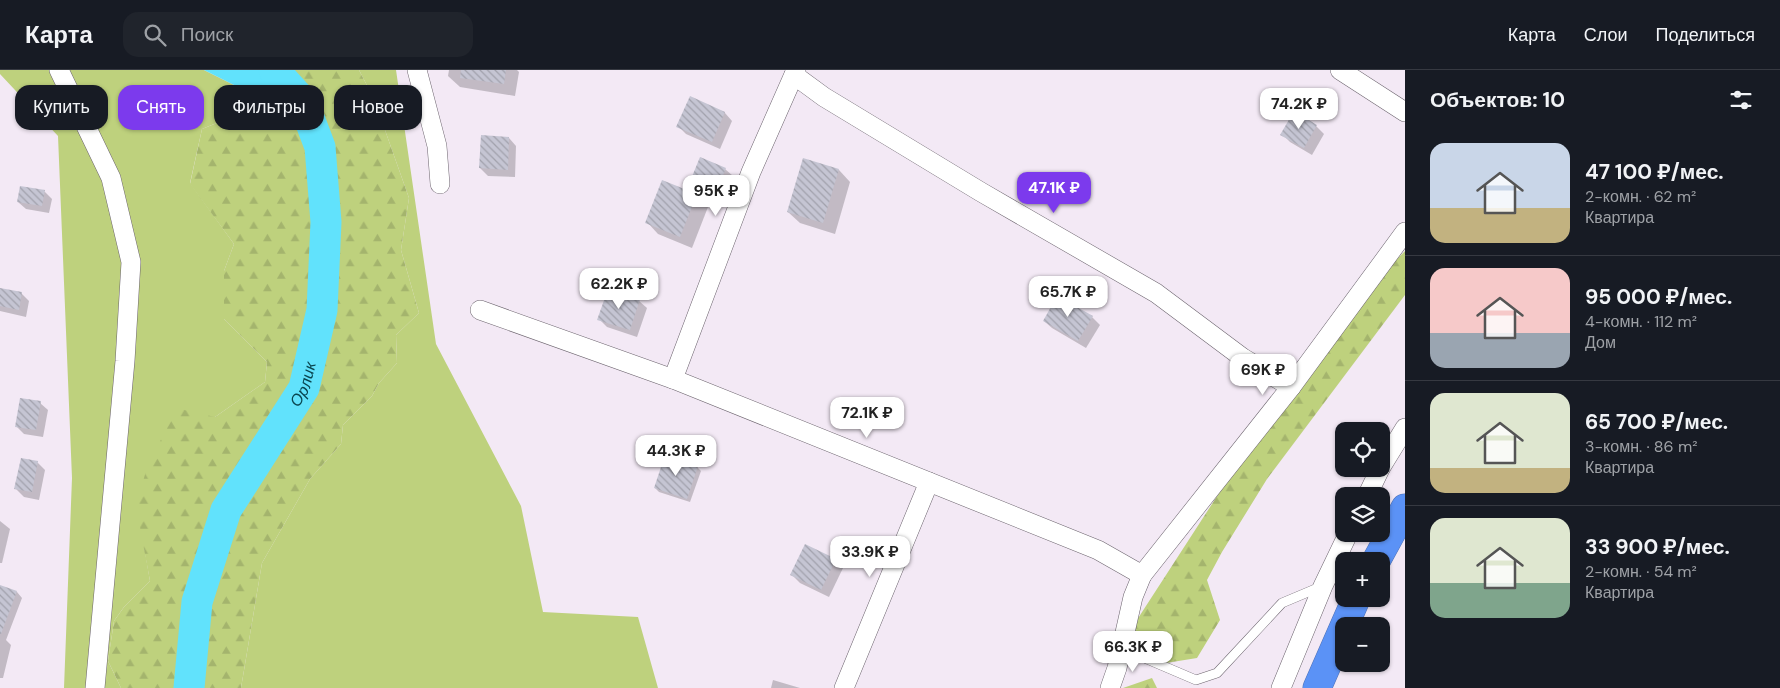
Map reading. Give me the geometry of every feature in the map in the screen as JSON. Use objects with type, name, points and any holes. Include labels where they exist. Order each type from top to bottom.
[{"type":"highway","points":[[1381,552],[1405,508]]},
{"type":"highway","points":[[1317,688],[1352,607]]},
{"type":"street","points":[[59,70],[111,178],[131,262],[125,361],[95,688]]},
{"type":"street","points":[[417,70],[437,146],[440,184]]},
{"type":"street","points":[[1340,70],[1405,112]]},
{"type":"street","points":[[673,379],[752,172],[795,72],[824,97],[1156,293],[1243,358],[1291,388]]},
{"type":"street","points":[[1110,688],[1117,668],[1133,597],[1142,575],[1291,388],[1405,232]]},
{"type":"street","points":[[480,310],[673,379],[1098,550],[1142,575]]},
{"type":"street","points":[[1390,453],[1405,428]]},
{"type":"street","points":[[844,688],[929,482]]},
{"type":"street","points":[[1281,688],[1323,586],[1344,542]]},
{"type":"lane","points":[[1121,648],[1196,680],[1217,673],[1282,603],[1323,586]]},
{"type":"green space","points":[[0,70],[204,70],[234,85],[214,85],[214,124],[204,128],[204,85],[118,85],[118,130],[202,130],[190,183],[234,244],[224,271],[224,319],[267,362],[265,382],[215,417],[144,546],[150,581],[124,607],[114,621],[108,661],[121,688],[64,688],[72,478],[58,136],[52,130],[108,130],[108,85],[15,85],[15,90],[0,74]]},
{"type":"green space","points":[[280,70],[359,70],[367,85],[334,85],[334,130],[385,130],[409,198],[401,250],[419,313],[396,335],[397,363],[379,383],[372,396],[343,425],[341,444],[310,479],[262,563],[241,688],[121,688],[108,661],[114,621],[124,607],[150,581],[136,506],[146,471],[176,408],[215,417],[265,382],[267,362],[224,319],[224,271],[234,244],[190,184],[202,130],[214,124],[214,130],[324,130],[324,85],[274,85]]},
{"type":"green space","points":[[359,70],[396,70],[398,85],[367,85]]},
{"type":"green space","points":[[385,130],[405,130],[436,344],[521,506],[543,612],[638,617],[658,688],[241,688],[262,563],[310,479],[341,444],[343,425],[372,396],[379,383],[397,363],[396,335],[419,313],[401,250],[409,198]]},
{"type":"green space","points":[[1405,251],[1405,295],[1267,479],[1207,580],[1220,620],[1197,658],[1166,663],[1141,657],[1133,626],[1245,453],[1352,304]]},
{"type":"green space","points":[[1152,678],[1157,688],[1123,688]]},
{"type":"water","points":[[204,70],[280,70],[274,85],[234,85]]},
{"type":"building","points":[[461,70],[506,70],[504,84],[460,78]]},
{"type":"building","points":[[690,96],[725,112],[712,142],[676,127]]},
{"type":"building","points":[[1294,111],[1317,125],[1304,148],[1280,135]]},
{"type":"building","points":[[481,135],[509,137],[508,170],[479,168]]},
{"type":"building","points":[[700,157],[726,168],[717,190],[691,179]]},
{"type":"building","points":[[803,158],[839,169],[823,223],[787,212]]},
{"type":"building","points":[[662,180],[697,194],[680,237],[645,223]]},
{"type":"building","points":[[20,186],[45,190],[42,206],[17,202]]},
{"type":"building","points":[[0,288],[22,292],[19,310],[0,306]]},
{"type":"building","points":[[608,289],[640,299],[630,330],[597,320]]},
{"type":"building","points":[[1057,296],[1093,316],[1078,341],[1043,321]]},
{"type":"building","points":[[20,398],[41,401],[36,430],[15,427]]},
{"type":"building","points":[[665,455],[698,466],[687,499],[654,488]]},
{"type":"building","points":[[21,458],[38,461],[32,492],[14,489]]},
{"type":"building","points":[[805,544],[836,559],[821,590],[790,575]]},
{"type":"building","points":[[0,585],[17,591],[1,634],[0,634]]},
{"type":"waterway","name":"Орлик","points":[[189,688],[197,602],[226,510],[304,388],[322,310],[326,222],[320,147],[303,102],[274,70]]}]
